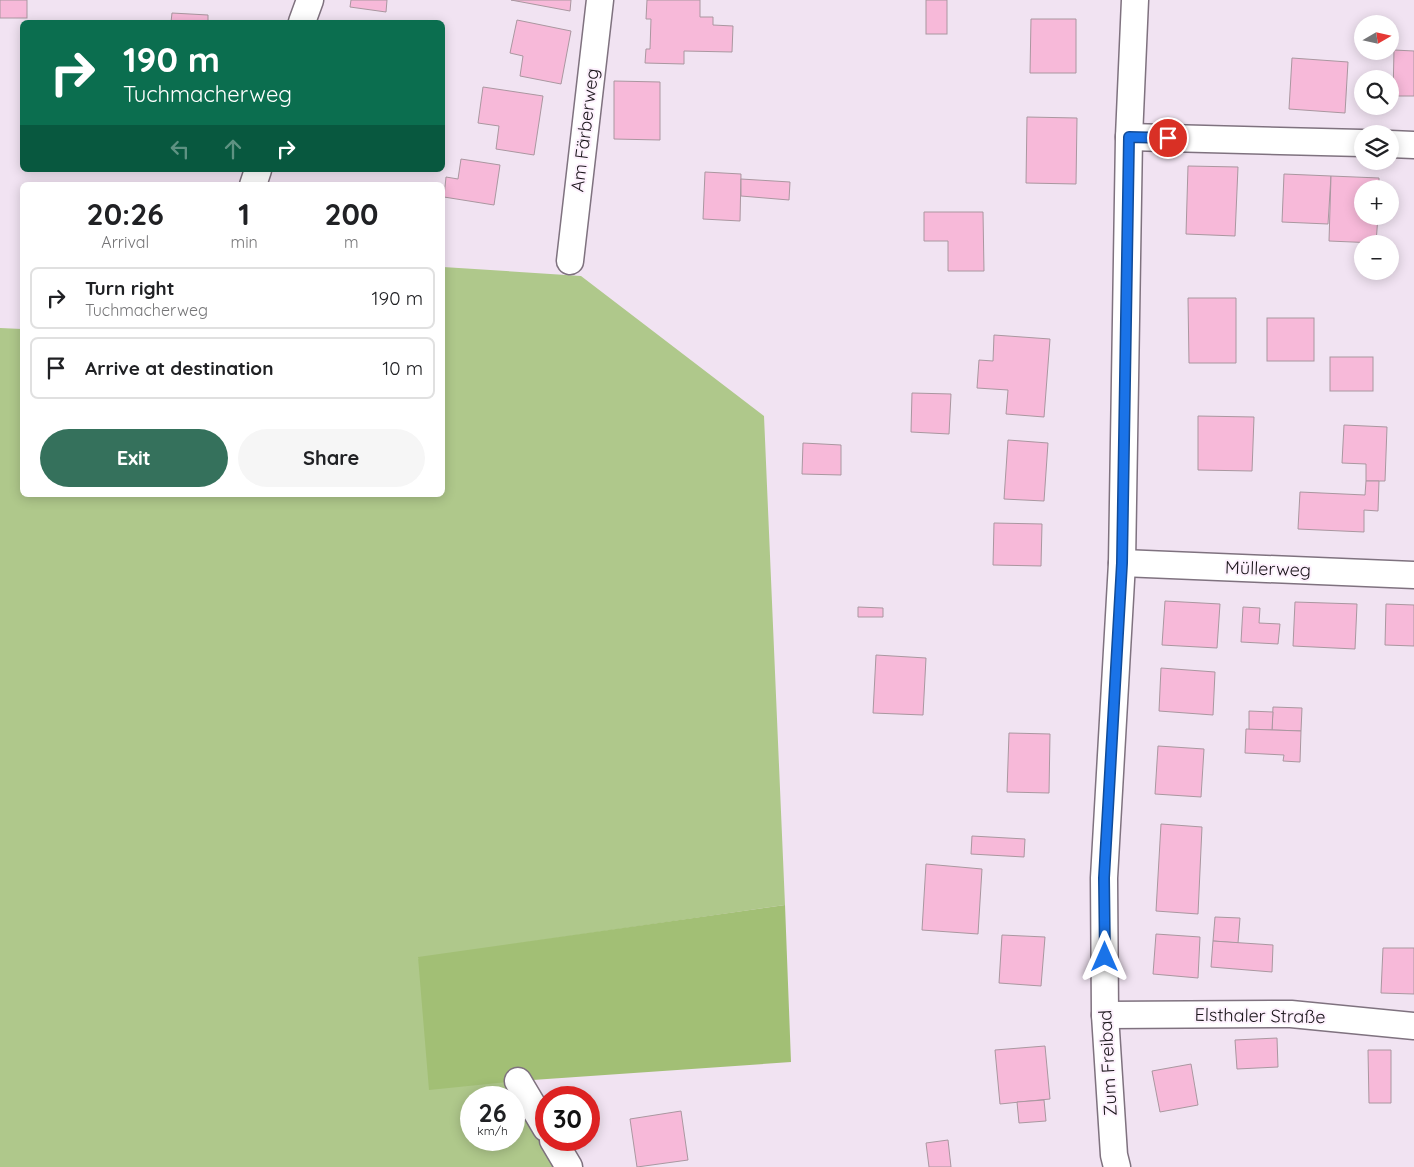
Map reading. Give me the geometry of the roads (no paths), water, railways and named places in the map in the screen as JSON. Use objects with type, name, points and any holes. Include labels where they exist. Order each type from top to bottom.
[{"type":"street","points":[[303,20],[310,0]]},
{"type":"street","name":"Am Färberweg","points":[[570,261],[600,0]]},
{"type":"street","name":"Zum Freibad","points":[[1117,1167],[1114,1156],[1105,1015],[1104,878],[1122,563],[1129,137],[1135,0]]},
{"type":"street","points":[[1129,137],[1354,143]]},
{"type":"street","points":[[1399,144],[1414,144]]},
{"type":"street","name":"Müllerweg","points":[[1122,563],[1414,575]]},
{"type":"street","name":"Elsthaler Straße","points":[[1105,1015],[1291,1014],[1414,1026]]},
{"type":"street","points":[[518,1081],[535,1110]]},
{"type":"street","points":[[560,1151],[569,1167]]}]
